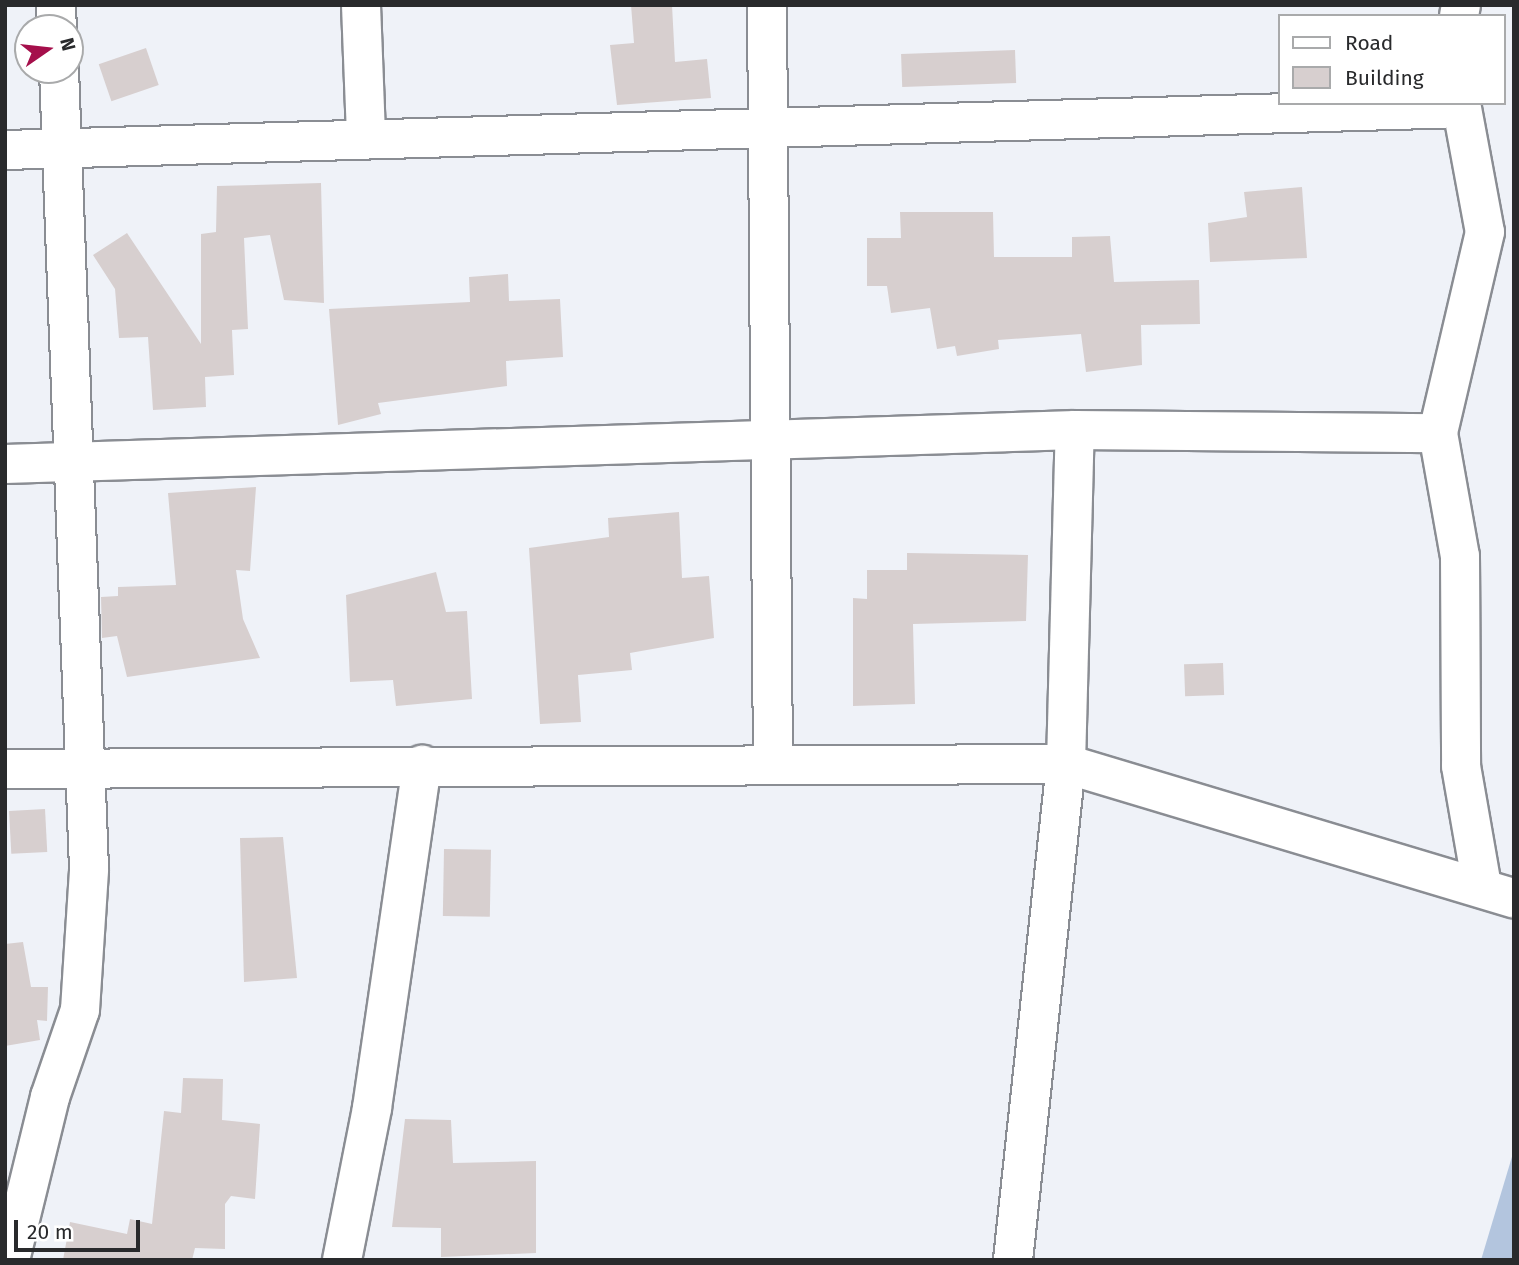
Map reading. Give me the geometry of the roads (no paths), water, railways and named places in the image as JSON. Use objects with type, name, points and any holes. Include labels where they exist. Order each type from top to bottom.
[{"type":"street","points":[[361,5],[366,138]]},
{"type":"street","points":[[767,5],[766,125],[775,442],[773,764]]},
{"type":"street","points":[[10,1260],[79,1010],[89,869],[60,84]]},
{"type":"street","points":[[5,150],[1461,106],[1485,232],[1438,433],[1460,556],[1461,766],[1498,892]]},
{"type":"street","points":[[5,464],[775,442],[1075,430],[1438,433]]},
{"type":"street","points":[[1013,1260],[1066,764],[1075,430]]},
{"type":"street","points":[[5,769],[85,766],[1066,764],[1498,892]]},
{"type":"street","points":[[342,1260],[372,1108],[422,765]]},
{"type":"water","points":[[1514,1150],[1514,1260],[1481,1260]]}]
